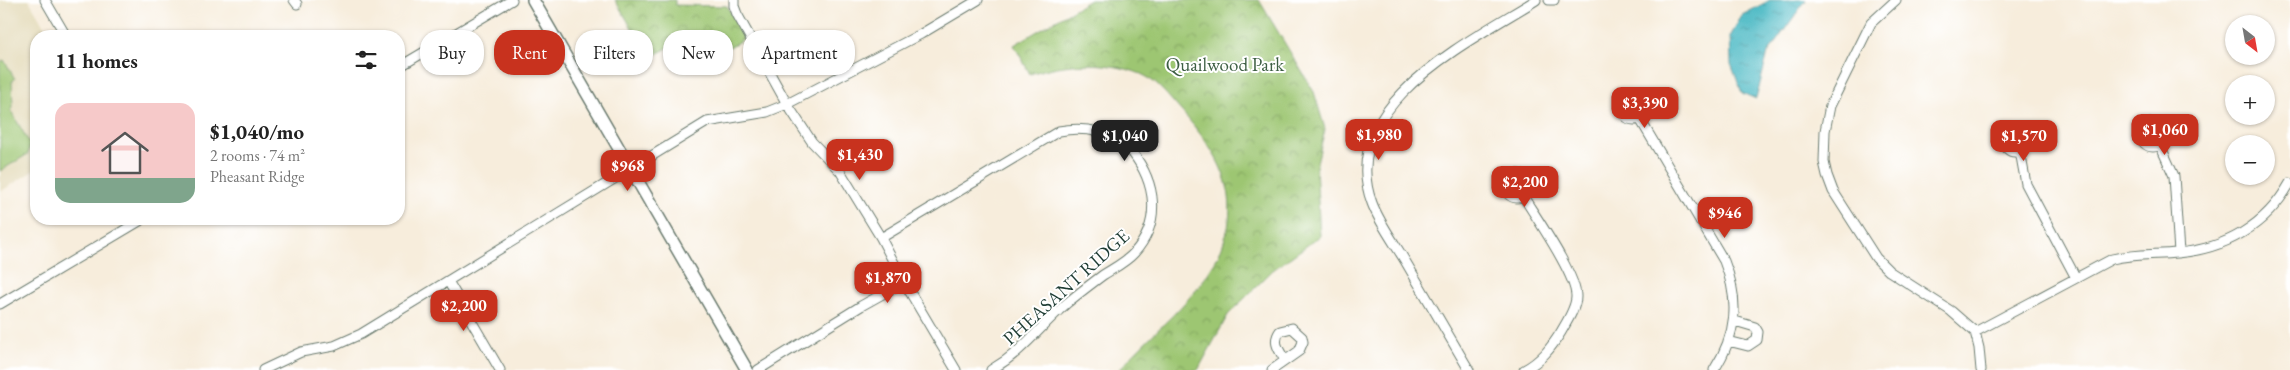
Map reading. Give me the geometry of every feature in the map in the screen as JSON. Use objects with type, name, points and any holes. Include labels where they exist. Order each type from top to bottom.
[{"type":"street","points":[[45,0],[62,30]]},
{"type":"street","points":[[405,63],[512,0]]},
{"type":"street","points":[[533,0],[747,370]]},
{"type":"street","points":[[263,370],[301,352],[334,346],[361,334],[707,122],[767,112],[787,104],[921,34],[978,0]]},
{"type":"street","points":[[1469,370],[1372,202],[1366,182],[1369,148],[1377,124],[1384,114],[1425,72],[1448,55],[1536,0]]},
{"type":"street","points":[[1549,0],[1554,0]]},
{"type":"street","points":[[1896,0],[1871,23],[1830,106],[1825,131],[1824,162],[1833,191],[1876,258],[1889,271],[1950,311],[1974,332],[1979,348],[1980,369]]},
{"type":"street","points":[[734,1],[737,14],[787,104],[812,142],[840,171],[881,238],[904,282],[956,370]]},
{"type":"street","points":[[1640,119],[1724,261],[1732,289],[1735,321],[1722,358],[1714,370]]},
{"type":"street","name":"PHEASANT RIDGE","points":[[881,238],[1059,131],[1070,129],[1094,130],[1106,134],[1130,150],[1149,181],[1152,195],[1150,226],[1144,241],[1133,254],[1065,305],[1011,358],[991,370]]},
{"type":"street","points":[[2160,145],[2174,176],[2179,253]]},
{"type":"street","points":[[2020,151],[2026,184],[2076,278]]},
{"type":"street","points":[[1974,332],[2112,259],[2125,256],[2179,253],[2207,248],[2238,237],[2276,206],[2290,183]]},
{"type":"street","points":[[1523,196],[1570,276],[1576,297],[1564,326],[1550,348],[1533,365],[1524,370]]},
{"type":"street","points":[[0,304],[133,225]]},
{"type":"street","points":[[448,281],[500,370]]},
{"type":"street","points":[[758,370],[861,306],[904,282]]},
{"type":"street","points":[[1728,341],[1748,346],[1757,340],[1758,332],[1755,327],[1735,321]]},
{"type":"street","points":[[1272,370],[1300,350],[1303,342],[1300,333],[1292,328],[1284,329],[1277,335],[1275,340],[1285,360]]},
{"type":"shaded area","points":[[0,0],[29,0],[46,30],[30,30],[30,173],[0,192]]},
{"type":"green space","points":[[615,0],[675,0],[675,5],[727,6],[743,34],[743,39],[733,45],[733,30],[663,30],[663,51],[653,56],[653,30],[633,30]]},
{"type":"green space","name":"Quailwood Park","points":[[1090,0],[1259,0],[1314,92],[1325,129],[1316,167],[1320,236],[1273,270],[1228,315],[1198,370],[1119,370],[1195,291],[1208,274],[1218,255],[1226,235],[1230,216],[1229,198],[1219,164],[1210,148],[1188,118],[1156,83],[1141,74],[1114,66],[1086,64],[1058,67],[1030,74],[1014,45]]},
{"type":"green space","points":[[4,60],[15,79],[12,81],[13,107],[11,111],[30,144],[28,154],[0,171],[0,63]]},
{"type":"water","points":[[1770,0],[1806,0],[1768,53],[1756,99],[1742,93],[1731,64],[1730,37],[1742,15]]}]
